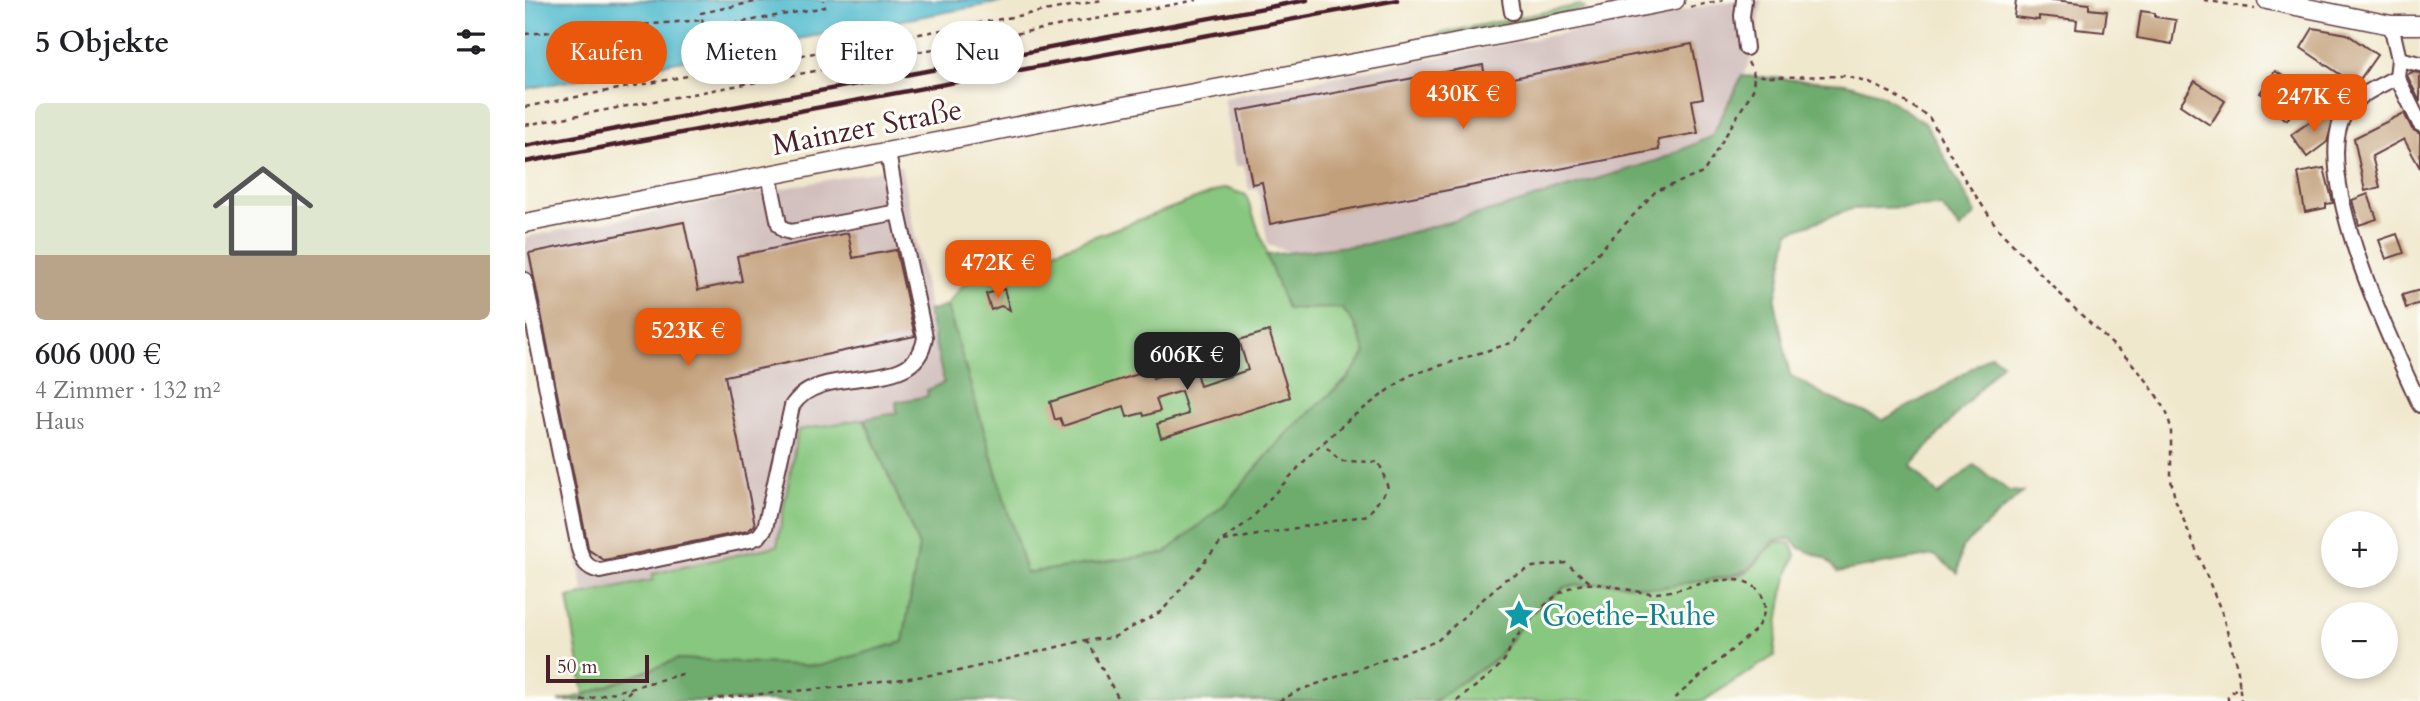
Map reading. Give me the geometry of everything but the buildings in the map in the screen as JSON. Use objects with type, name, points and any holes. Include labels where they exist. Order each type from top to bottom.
[{"type":"main road","name":"Mainzer Straße","points":[[525,223],[1675,0]]},
{"type":"main road","points":[[2267,0],[2391,25],[2420,25]]},
{"type":"street","points":[[1744,0],[1742,16],[1746,48]]},
{"type":"street","points":[[2391,25],[2399,59],[2397,77],[2420,124]]},
{"type":"street","points":[[2399,59],[2420,64]]},
{"type":"street","points":[[2397,77],[2355,100],[2344,113],[2337,142],[2336,164],[2346,211],[2372,301],[2420,405]]},
{"type":"street","points":[[525,280],[583,561],[591,569],[600,571],[750,541],[759,536],[765,528],[792,406],[798,396],[818,386],[908,368],[917,360],[923,348],[925,337],[888,152]]},
{"type":"street","points":[[769,175],[779,224],[783,230],[791,232],[898,212]]},
{"type":"path","points":[[525,34],[703,20],[701,13],[764,0]]},
{"type":"path","points":[[748,21],[825,7],[823,0]]},
{"type":"path","points":[[802,55],[1102,0]]},
{"type":"path","points":[[525,125],[1197,0]]},
{"type":"path","points":[[709,701],[727,697],[853,687],[959,671],[1086,640],[1112,638],[1161,611],[1221,542],[1250,520],[1348,420],[1408,376],[1514,342],[1656,191],[1703,173],[1753,90],[1754,75],[1748,64],[1746,48]]},
{"type":"path","points":[[1754,75],[1845,76],[1891,93],[1929,117],[1965,180],[1999,230],[2147,381],[2166,410],[2171,428],[2171,480],[2175,499],[2196,544],[2222,613],[2240,684],[2241,701]]},
{"type":"path","points":[[525,107],[681,77]]},
{"type":"path","points":[[1221,542],[1368,515],[1388,488],[1379,462],[1340,461],[1322,444]]},
{"type":"path","points":[[1279,701],[1300,690],[1437,641],[1504,580],[1533,567],[1566,563],[1592,584]]},
{"type":"path","points":[[1457,701],[1503,663],[1513,643],[1537,613],[1570,588],[1592,584],[1655,593],[1730,579],[1744,580],[1761,594],[1766,604],[1760,624],[1671,701]]},
{"type":"path","points":[[1086,640],[1120,701]]},
{"type":"path","points":[[581,701],[686,673]]},
{"type":"path","points":[[2228,701],[2228,697],[2240,684]]},
{"type":"path","points":[[620,701],[633,688]]},
{"type":"shaded area","points":[[1737,0],[1762,0],[1754,53],[1712,136],[1659,160],[1498,209],[1367,244],[1290,252],[1268,245],[1258,189],[1249,190],[1244,165],[1235,167],[1223,98]]},
{"type":"shaded area","points":[[901,166],[944,383],[927,390],[929,396],[898,413],[798,430],[777,546],[653,574],[654,580],[584,593],[525,313],[525,237]]},
{"type":"green space","points":[[1580,5],[1585,9],[1436,38],[1437,34]]},
{"type":"green space","points":[[1742,76],[1846,83],[1879,93],[1926,124],[1976,214],[1960,229],[1941,206],[1851,209],[1789,232],[1775,301],[1790,375],[1832,399],[1883,420],[1938,391],[1991,355],[2002,363],[1911,466],[1938,495],[1974,465],[2009,491],[2023,492],[1962,547],[1958,573],[1934,555],[1838,572],[1826,559],[1800,548],[1791,539],[1776,540],[1747,570],[1734,575],[1658,588],[1607,582],[1564,587],[1529,615],[1497,658],[1433,701],[559,701],[584,695],[678,659],[819,666],[903,642],[919,546],[864,419],[897,413],[896,402],[928,396],[927,390],[944,383],[928,311],[947,306],[1026,573],[1165,553],[1224,505],[1287,433],[1346,380],[1366,353],[1355,325],[1342,308],[1287,309],[1266,255],[1367,244],[1498,209],[1659,160],[1712,136]]},
{"type":"green space","points":[[1225,188],[1246,195],[1287,309],[1342,308],[1355,325],[1366,353],[1346,380],[1287,433],[1224,505],[1165,553],[1026,573],[947,306],[963,285]]},
{"type":"green space","points":[[864,419],[919,546],[903,642],[819,666],[678,659],[584,695],[568,598],[653,580],[652,574],[777,546],[798,430]]},
{"type":"green space","points":[[1776,542],[1791,543],[1796,555],[1783,592],[1774,656],[1703,701],[1433,701],[1497,658],[1529,615],[1564,587],[1607,582],[1652,587],[1736,577],[1750,570]]},
{"type":"water","points":[[525,0],[1012,0],[897,21],[816,21],[816,36],[802,38],[802,21],[681,21],[681,60],[667,63],[667,21],[546,21],[546,84],[552,84],[525,89]]},
{"type":"railway","points":[[525,146],[1307,0]]},
{"type":"railway","points":[[525,162],[1397,0]]},
{"type":"place","name":"Goethe-Ruhe","points":[[1519,615]]}]
